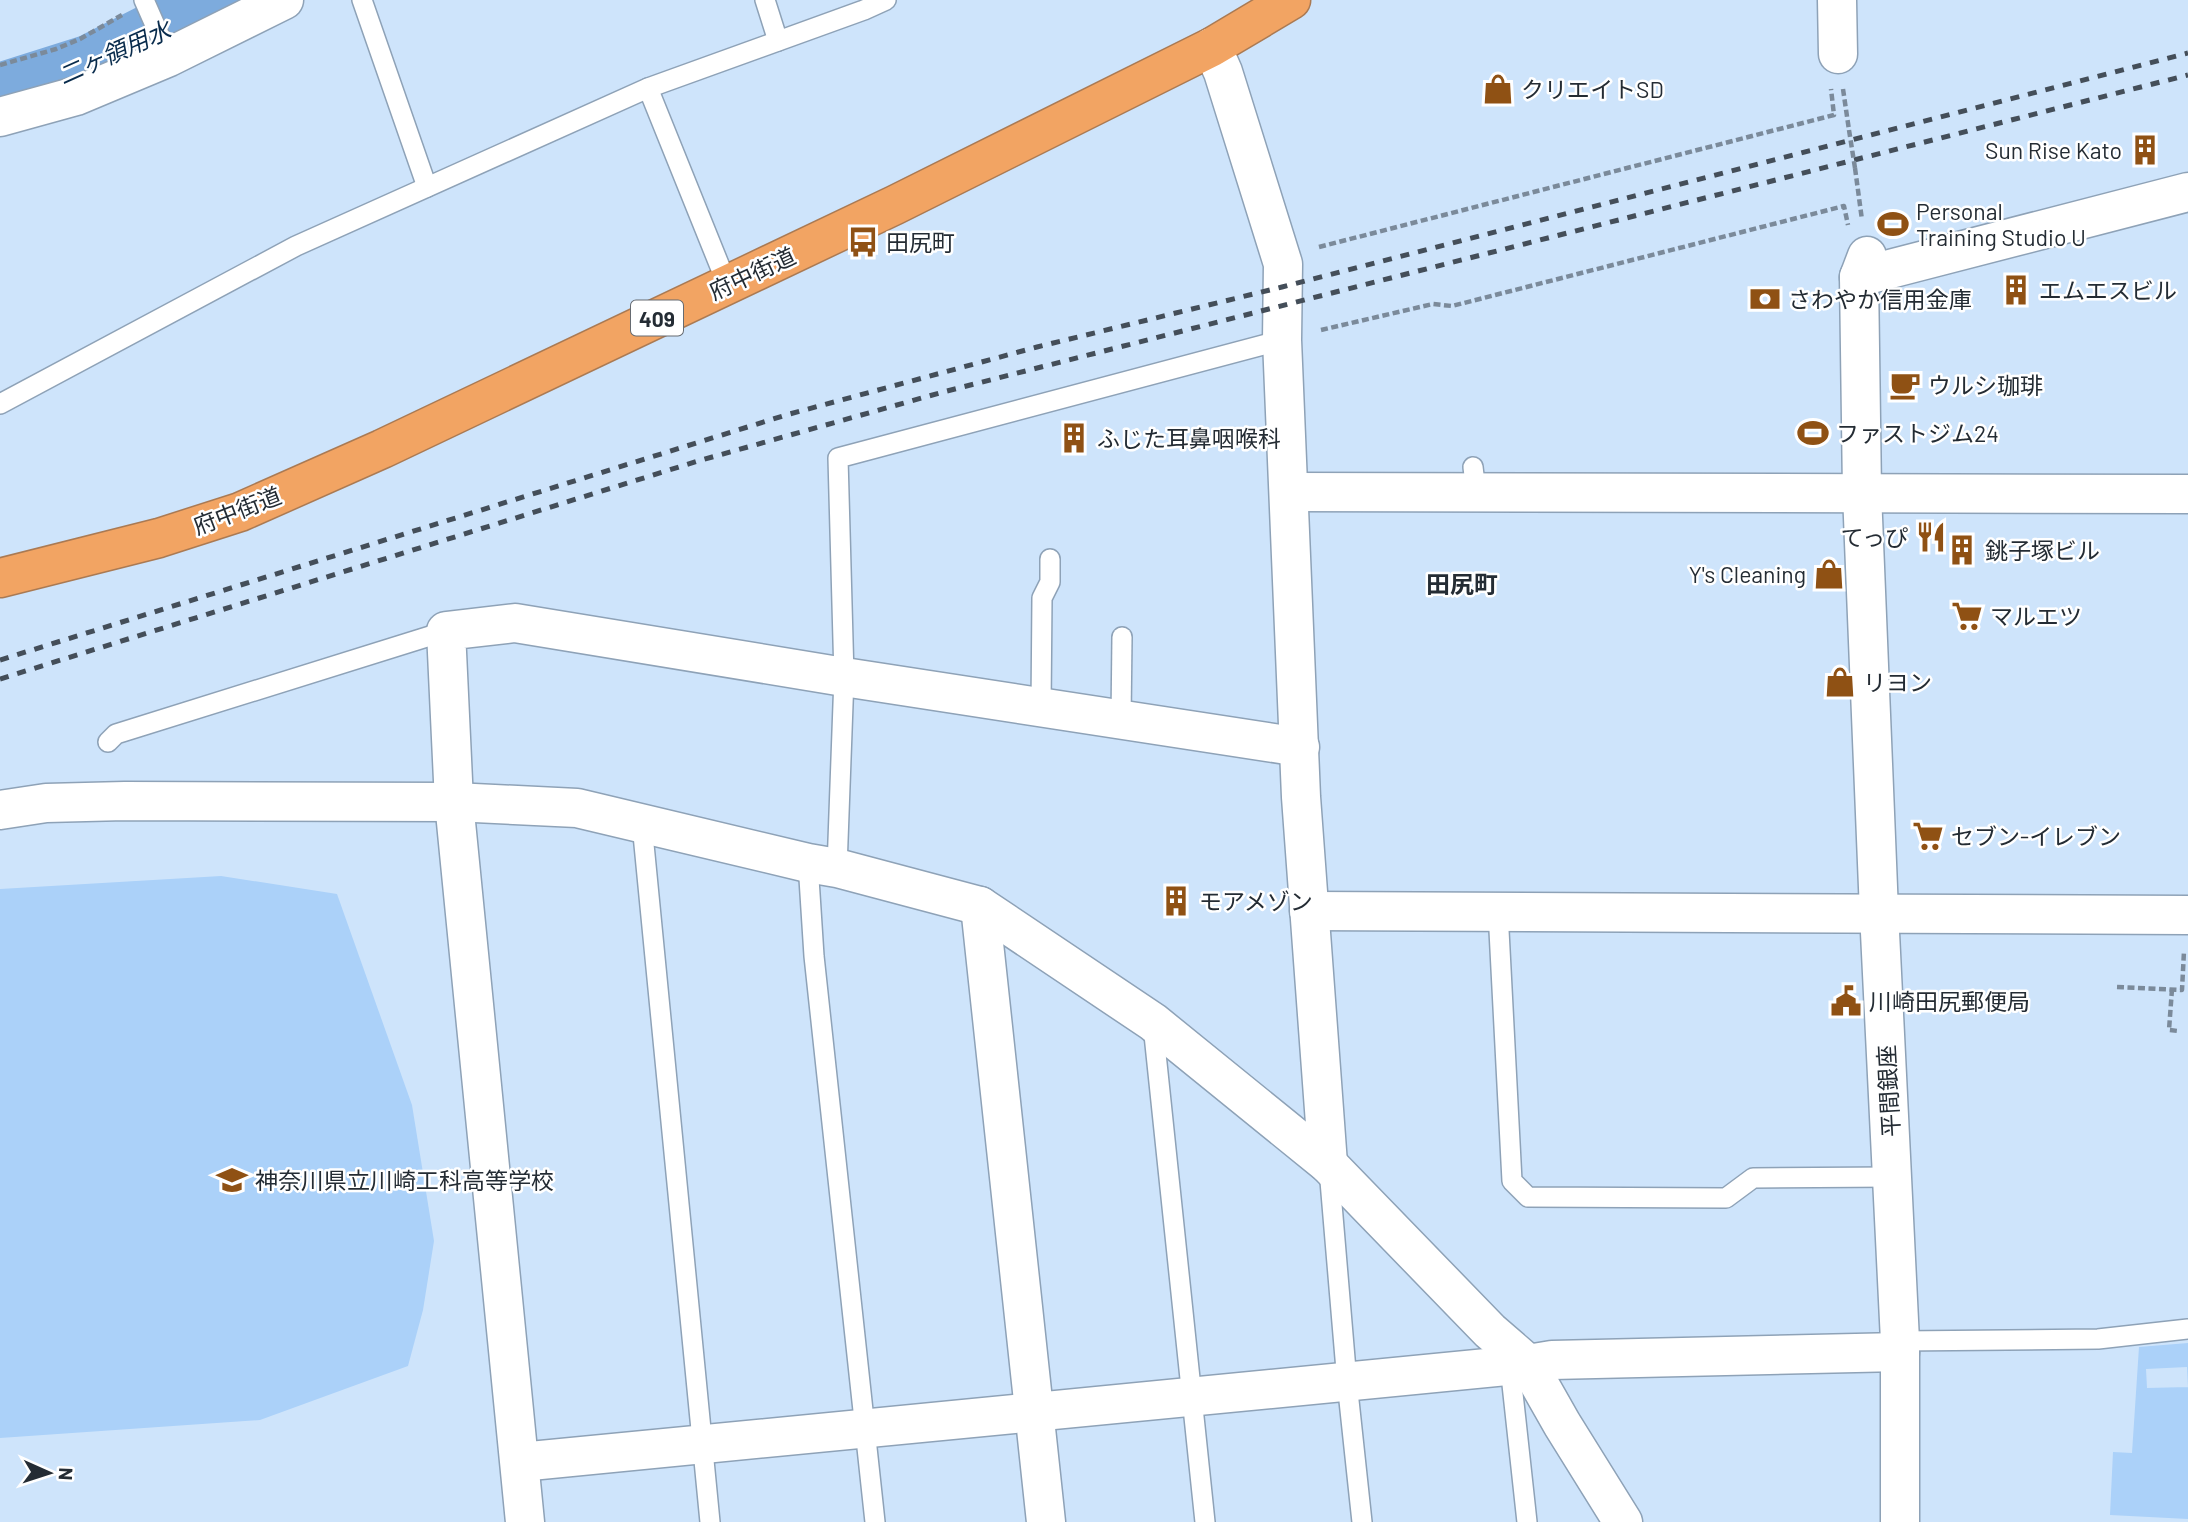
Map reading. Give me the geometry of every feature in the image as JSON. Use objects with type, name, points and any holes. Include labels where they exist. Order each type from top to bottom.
[{"type":"highway","name":"府中街道","points":[[0,576],[159,538],[240,512],[382,449],[895,205],[1212,47],[1291,0]]},
{"type":"street","points":[[0,117],[76,96],[169,57],[284,0]]},
{"type":"street","points":[[1837,0],[1838,54]]},
{"type":"street","points":[[1212,47],[1223,72],[1281,257],[1282,340],[1308,911],[1328,1164]]},
{"type":"street","points":[[1863,267],[2188,192]]},
{"type":"street","name":"平間銀座","points":[[1863,267],[1862,492],[1900,1347],[1900,1522]]},
{"type":"street","points":[[1290,492],[1474,480],[1862,492],[2188,494]]},
{"type":"street","points":[[525,1522],[454,802],[446,631],[515,624],[1300,747]]},
{"type":"street","points":[[0,810],[46,803],[125,802],[454,802],[577,808],[980,906],[1153,1022],[1328,1164],[1490,1331],[1519,1365],[1562,1424],[1623,1522]]},
{"type":"street","points":[[980,906],[1045,1522]]},
{"type":"street","points":[[1308,911],[2188,915]]},
{"type":"street","points":[[520,1462],[1552,1360],[1900,1347]]},
{"type":"lane","points":[[362,0],[427,187]]},
{"type":"lane","points":[[765,0],[778,41]]},
{"type":"lane","points":[[0,404],[296,246],[648,88],[886,0]]},
{"type":"lane","points":[[145,3],[169,57]]},
{"type":"lane","points":[[648,88],[727,284]]},
{"type":"lane","points":[[875,1522],[814,956],[844,677],[838,458],[1282,340]]},
{"type":"lane","points":[[1041,707],[1042,598],[1050,582],[1050,559]]},
{"type":"lane","points":[[108,742],[116,734],[446,631]]},
{"type":"lane","points":[[1121,719],[1122,637]]},
{"type":"lane","points":[[642,824],[710,1522]]},
{"type":"lane","points":[[1498,911],[1512,1181],[1528,1197],[1726,1198],[1753,1178],[1893,1177]]},
{"type":"lane","points":[[1153,1022],[1205,1522]]},
{"type":"lane","points":[[1328,1164],[1362,1522]]},
{"type":"lane","points":[[1900,1347],[2098,1339],[2188,1329]]},
{"type":"lane","points":[[1519,1365],[1527,1522]]},
{"type":"path","points":[[0,65],[57,49],[145,3]]},
{"type":"path","points":[[1281,257],[1834,115],[1827,55],[1838,54]]},
{"type":"path","points":[[1849,130],[1863,267]]},
{"type":"path","points":[[1282,340],[1433,304],[1452,306],[1844,206],[1863,267]]},
{"type":"path","points":[[2117,987],[2182,990],[2184,955]]},
{"type":"path","points":[[2172,989],[2169,1030],[2178,1031]]},
{"type":"shaded area","name":"神奈川県立川崎工科高等学校","points":[[221,876],[337,894],[412,1105],[434,1241],[423,1310],[408,1366],[260,1420],[0,1438],[0,889]]},
{"type":"shaded area","points":[[2188,1343],[2188,1387],[2188,1519],[2110,1515],[2113,1452],[2132,1453],[2139,1347]],"holes":[[[2187,1367],[2188,1387],[2147,1388],[2146,1369]]]},
{"type":"waterway","name":"二ヶ領用水","points":[[0,96],[92,67],[224,0]]},
{"type":"railway","points":[[0,660],[786,415],[1037,347],[1282,287],[2188,53]]},
{"type":"railway","points":[[0,679],[698,461],[943,392],[2188,75]]},
{"type":"place","name":"クリエイトSD","points":[[1498,89]]},
{"type":"place","name":"Sun Rise Kato","points":[[2145,150]]},
{"type":"place","name":"Personal Training Studio U","points":[[1893,224]]},
{"type":"place","name":"田尻町","points":[[863,242]]},
{"type":"place","name":"エムエスビル","points":[[2016,290]]},
{"type":"place","name":"さわやか信用金庫","points":[[1765,299]]},
{"type":"place","name":"ウルシ珈琲","points":[[1905,385]]},
{"type":"place","name":"ファストジム24","points":[[1813,433]]},
{"type":"place","name":"ふじた耳鼻咽喉科","points":[[1074,438]]},
{"type":"place","name":"てっぴ","points":[[1931,537]]},
{"type":"place","name":"銚子塚ビル","points":[[1962,550]]},
{"type":"place","name":"Y's Cleaning","points":[[1829,574]]},
{"type":"place","name":"マルエツ","points":[[1967,616]]},
{"type":"place","name":"リヨン","points":[[1840,682]]},
{"type":"place","name":"セブン-イレブン","points":[[1928,836]]},
{"type":"place","name":"モアメゾン","points":[[1176,901]]},
{"type":"place","name":"川崎田尻郵便局","points":[[1846,1001]]},
{"type":"place","name":"神奈川県立川崎工科高等学校","points":[[232,1180]]},
{"type":"district","name":"田尻町","points":[[1462,583]]}]
